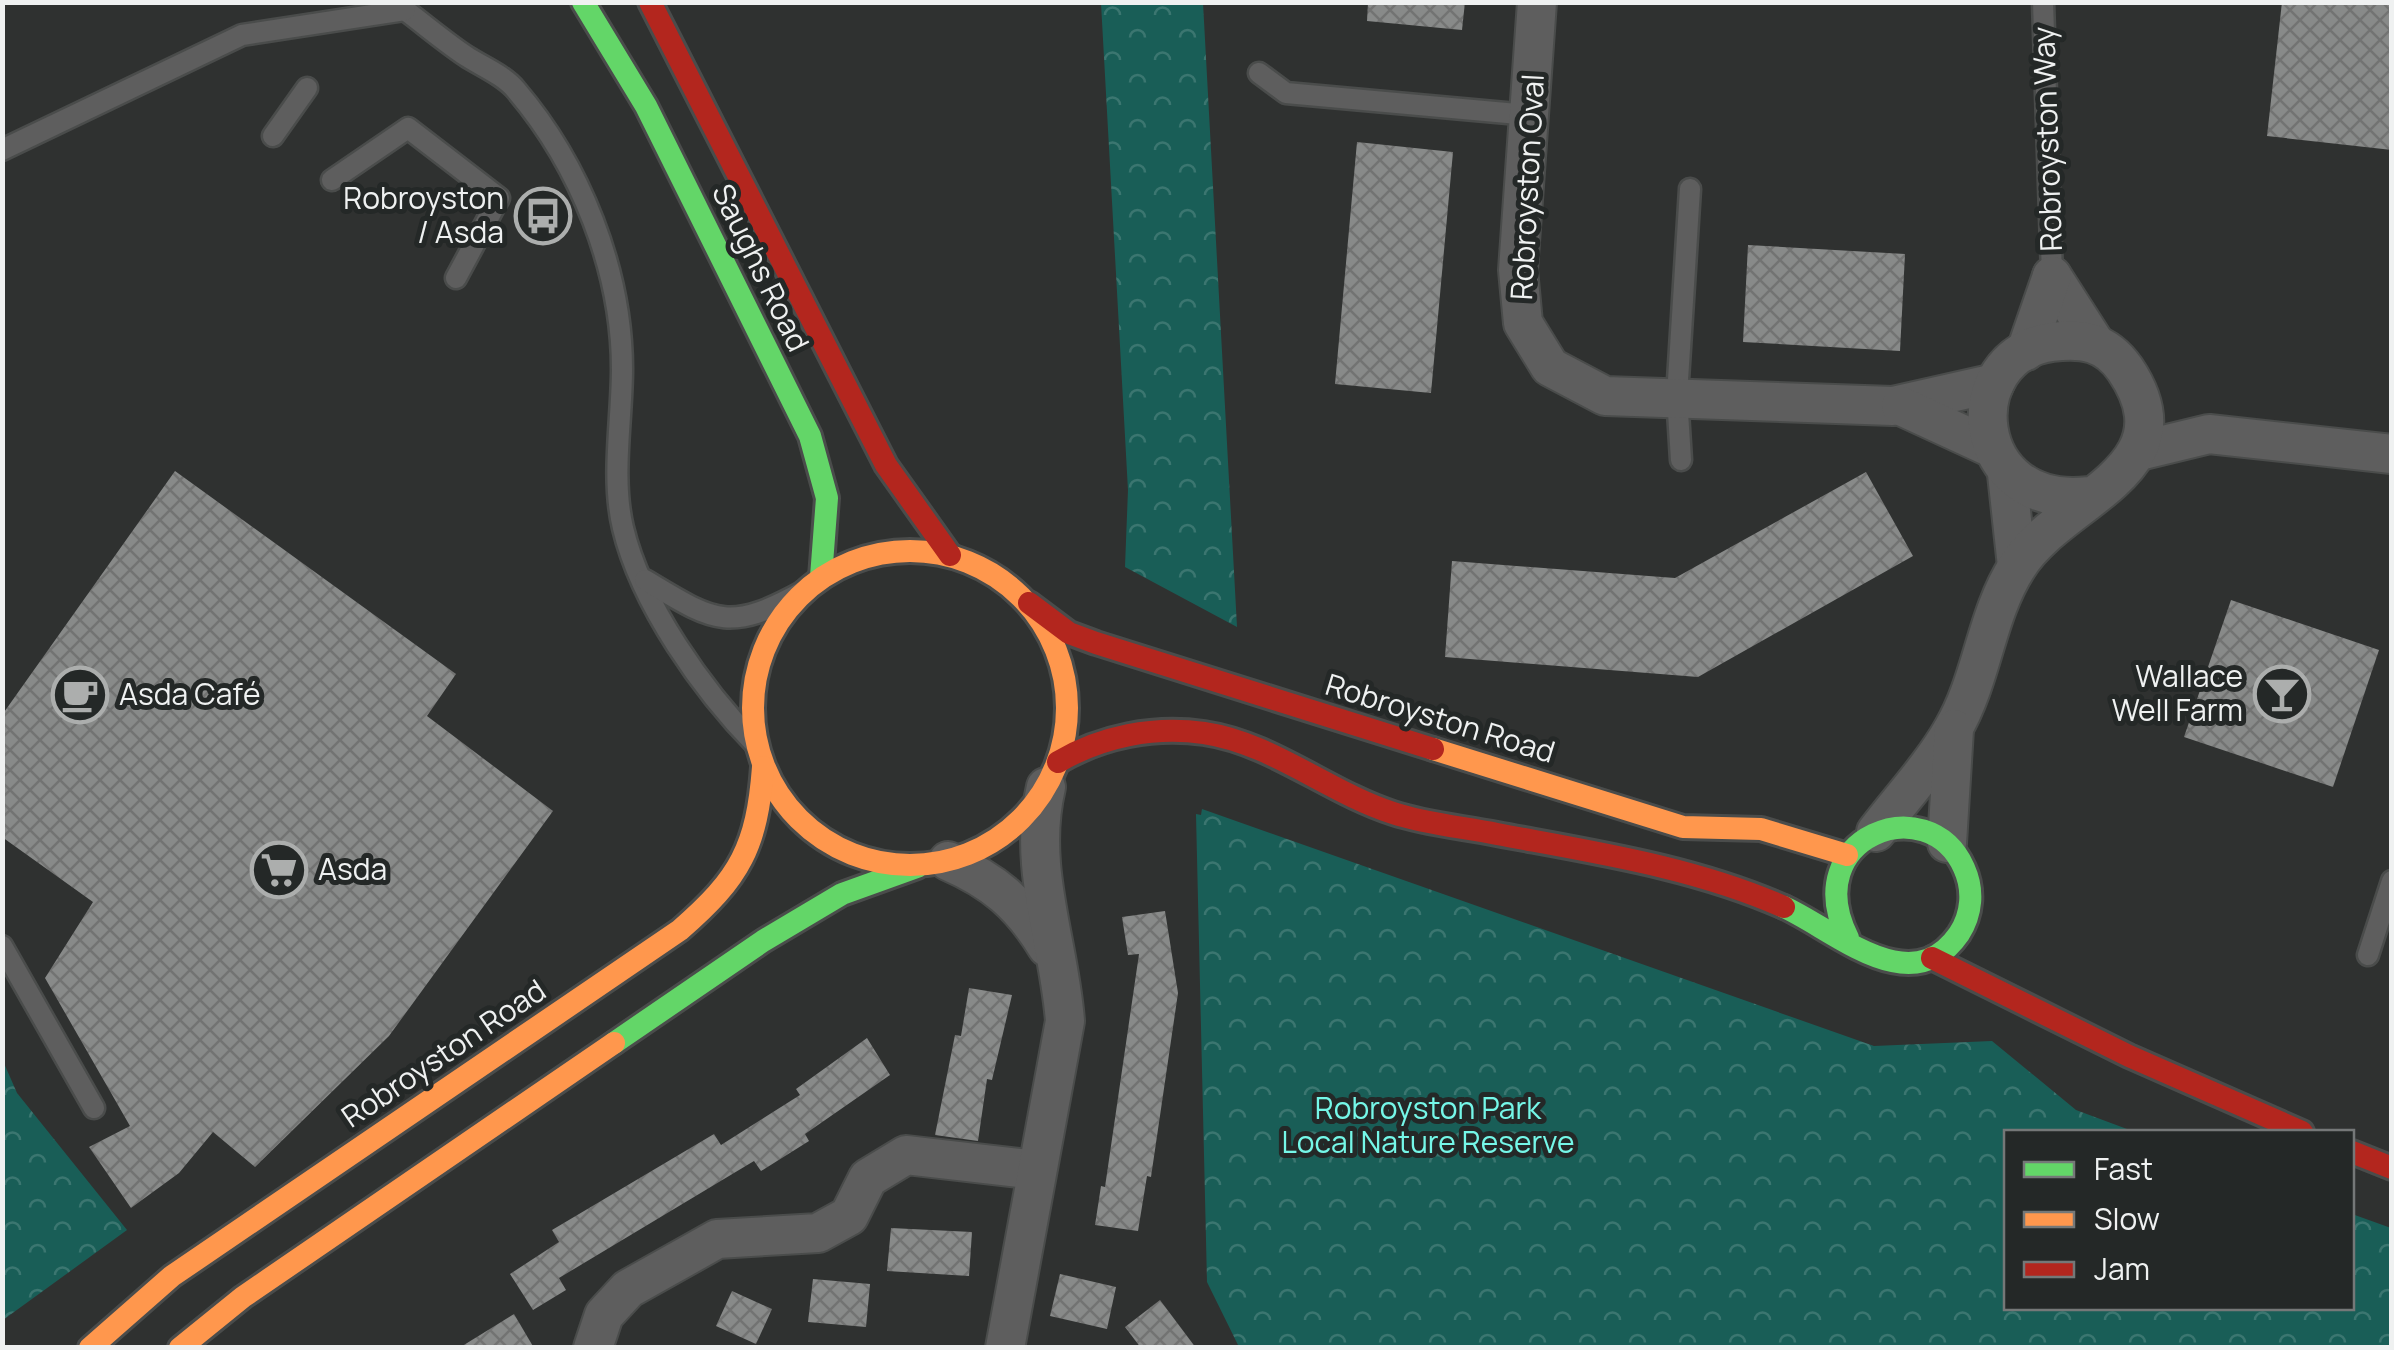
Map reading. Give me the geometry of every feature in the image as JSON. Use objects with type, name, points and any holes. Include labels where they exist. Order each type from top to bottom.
[{"type":"main road","name":"Saughs Road","points":[[582,2],[646,106],[810,436],[827,498],[812,584]]},
{"type":"main road","name":"Saughs Road","points":[[650,2],[886,465],[950,555]]},
{"type":"main road","points":[[936,863],[892,865],[853,855],[795,816],[760,756],[752,697],[766,643],[780,616],[812,584],[870,555],[911,550],[950,555],[987,570],[1026,602],[1044,626],[1062,666],[1067,712],[1052,774]]},
{"type":"main road","name":"Robroyston Road","points":[[1026,602],[1070,633],[1096,643],[1683,827],[1762,829],[1861,844],[1898,827],[1928,832],[1947,843]]},
{"type":"main road","points":[[180,1348],[244,1297],[763,941],[842,894],[996,840],[1031,809],[1052,774],[1082,746],[1154,730],[1189,728],[1228,735],[1390,812],[1674,870],[1764,896],[1848,938],[1880,961],[1908,964],[1932,958],[1975,926],[1967,871],[1947,843]]},
{"type":"main road","name":"Robroyston Road","points":[[90,1348],[172,1276],[680,930],[724,894],[735,880],[756,834],[760,756]]},
{"type":"main road","points":[[1848,938],[1837,916],[1834,894],[1861,844]]},
{"type":"main road","points":[[1932,958],[2129,1056],[2297,1130]]},
{"type":"main road","points":[[2056,994],[2129,1056]]},
{"type":"main road","points":[[2354,1153],[2392,1168]]},
{"type":"street","name":"Robroyston Oval","points":[[1537,2],[1518,270],[1522,323],[1550,367],[1605,396],[1900,406]]},
{"type":"street","points":[[1947,843],[1954,729],[2017,566],[2088,496],[2124,474],[2139,451],[2145,415],[2139,390],[2119,361],[2093,340],[2052,276]]},
{"type":"street","points":[[2017,566],[2000,461],[1986,416],[1995,383],[2026,350],[2052,276]]},
{"type":"street","points":[[2026,350],[2050,342],[2093,340]]},
{"type":"street","points":[[1900,406],[1995,383]]},
{"type":"street","points":[[2139,390],[2209,434]]},
{"type":"street","points":[[1900,406],[2000,461],[2044,496],[2088,496]]},
{"type":"street","points":[[2139,451],[2209,434],[2392,454]]},
{"type":"street","points":[[1861,844],[1954,729]]},
{"type":"street","points":[[1004,1348],[1065,1021],[1061,970],[1038,858],[1037,824],[1052,774]]},
{"type":"street","points":[[936,863],[1004,890],[1024,910],[1061,970]]},
{"type":"street","points":[[593,1348],[604,1315],[628,1289],[717,1239],[818,1233],[850,1216],[868,1178],[906,1155],[1037,1170]]},
{"type":"lane","name":"Robroyston Way","points":[[2043,2],[2052,276]]},
{"type":"lane","points":[[2,150],[242,35],[403,6],[513,86],[538,120],[587,208],[603,248],[620,326],[619,503],[627,541],[663,624],[760,756]]},
{"type":"lane","points":[[1259,72],[1286,92],[1529,115]]},
{"type":"lane","points":[[274,136],[307,88]]},
{"type":"lane","points":[[332,180],[408,128],[499,198],[456,278]]},
{"type":"lane","points":[[1680,460],[1677,396],[1690,189]]},
{"type":"lane","points":[[645,580],[710,619],[769,610],[812,584]]},
{"type":"lane","points":[[2368,956],[2392,881]]},
{"type":"lane","points":[[2,946],[94,1108]]},
{"type":"green space","points":[[1101,3],[1203,3],[1237,627],[1125,567],[1128,490]]},
{"type":"green space","name":"Robroyston Park Local Nature Reserve","points":[[1202,809],[1874,1046],[1992,1041],[2076,1110],[2130,1130],[2004,1130],[2004,1310],[2354,1310],[2354,1215],[2391,1228],[2391,1347],[1239,1347],[1207,1282],[1196,814],[1201,815]]},
{"type":"green space","points":[[3,1061],[17,1093],[127,1230],[3,1320]]},
{"type":"building","points":[[1368,2],[1465,2],[1462,30],[1367,21]]},
{"type":"building","points":[[2282,2],[2392,2],[2392,150],[2267,136]]},
{"type":"building","points":[[1357,142],[1453,152],[1431,393],[1335,384]]},
{"type":"building","points":[[1748,245],[1905,254],[1900,351],[1743,342]]},
{"type":"building","name":"Asda","points":[[175,471],[456,674],[427,716],[553,811],[389,1036],[255,1167],[213,1132],[179,1173],[131,1208],[89,1147],[130,1126],[45,978],[93,902],[2,837],[2,715]]},
{"type":"building","points":[[1866,472],[1913,556],[1698,677],[1445,657],[1452,561],[1675,578]]},
{"type":"building","name":"Wallace Well Farm","points":[[2231,600],[2379,650],[2333,787],[2184,737]]},
{"type":"building","points":[[1165,911],[1178,993],[1151,1177],[1147,1176],[1138,1231],[1095,1225],[1101,1186],[1105,1187],[1139,954],[1128,955],[1122,917]]},
{"type":"building","points":[[969,988],[1012,995],[992,1080],[987,1079],[978,1141],[935,1135],[955,1035],[961,1036]]},
{"type":"building","points":[[867,1038],[890,1075],[805,1134],[809,1141],[761,1171],[754,1161],[559,1278],[566,1290],[533,1310],[510,1274],[559,1242],[552,1230],[714,1134],[721,1145],[800,1095],[796,1089]]},
{"type":"building","points":[[891,1228],[972,1232],[969,1276],[887,1271]]},
{"type":"building","points":[[1060,1274],[1116,1287],[1107,1329],[1050,1316]]},
{"type":"building","points":[[813,1279],[870,1284],[866,1327],[808,1322]]},
{"type":"building","points":[[732,1291],[772,1309],[756,1344],[716,1326]]},
{"type":"building","points":[[1160,1300],[1196,1348],[1141,1348],[1125,1327]]},
{"type":"building","points":[[514,1314],[534,1348],[459,1348]]},
{"type":"traffic: fast","points":[[583,2],[646,106],[810,436],[827,498],[821,577]]},
{"type":"traffic: fast","points":[[1784,907],[1849,944],[1896,962],[1919,962],[1940,954],[1959,934],[1969,910],[1967,876],[1947,844],[1924,831],[1898,828],[1873,835],[1853,850],[1840,873],[1837,903],[1848,938]]},
{"type":"traffic: fast","points":[[614,1043],[763,941],[842,894],[917,867]]},
{"type":"traffic: slow","points":[[910,551],[941,554],[970,563],[1021,597],[1055,648],[1064,677],[1067,708],[1064,739],[1055,768],[1021,819],[970,853],[941,862],[910,865],[879,862],[850,853],[799,819],[765,768],[756,739],[753,708],[756,677],[765,648],[799,597],[850,563],[879,554],[910,551]]},
{"type":"traffic: slow","points":[[1433,749],[1683,827],[1761,829],[1847,855]]},
{"type":"traffic: slow","points":[[90,1348],[172,1276],[680,930],[717,894],[742,859],[756,819],[763,767]]},
{"type":"traffic: slow","points":[[180,1348],[243,1297],[614,1043]]},
{"type":"traffic: jam","points":[[650,2],[886,465],[950,555]]},
{"type":"traffic: jam","points":[[1029,603],[1069,633],[1096,643],[1433,749]]},
{"type":"traffic: jam","points":[[1058,762],[1129,735],[1166,731],[1204,733],[1253,747],[1369,804],[1406,817],[1643,862],[1715,881],[1784,907]]},
{"type":"traffic: jam","points":[[1932,958],[2129,1056],[2297,1130]]},
{"type":"traffic: jam","points":[[2354,1153],[2392,1168]]},
{"type":"place","name":"Robroyston / Asda","points":[[543,216]]},
{"type":"place","name":"Wallace Well Farm","points":[[2282,694]]},
{"type":"place","name":"Asda Café","points":[[80,695]]},
{"type":"place","name":"Asda","points":[[279,870]]}]
